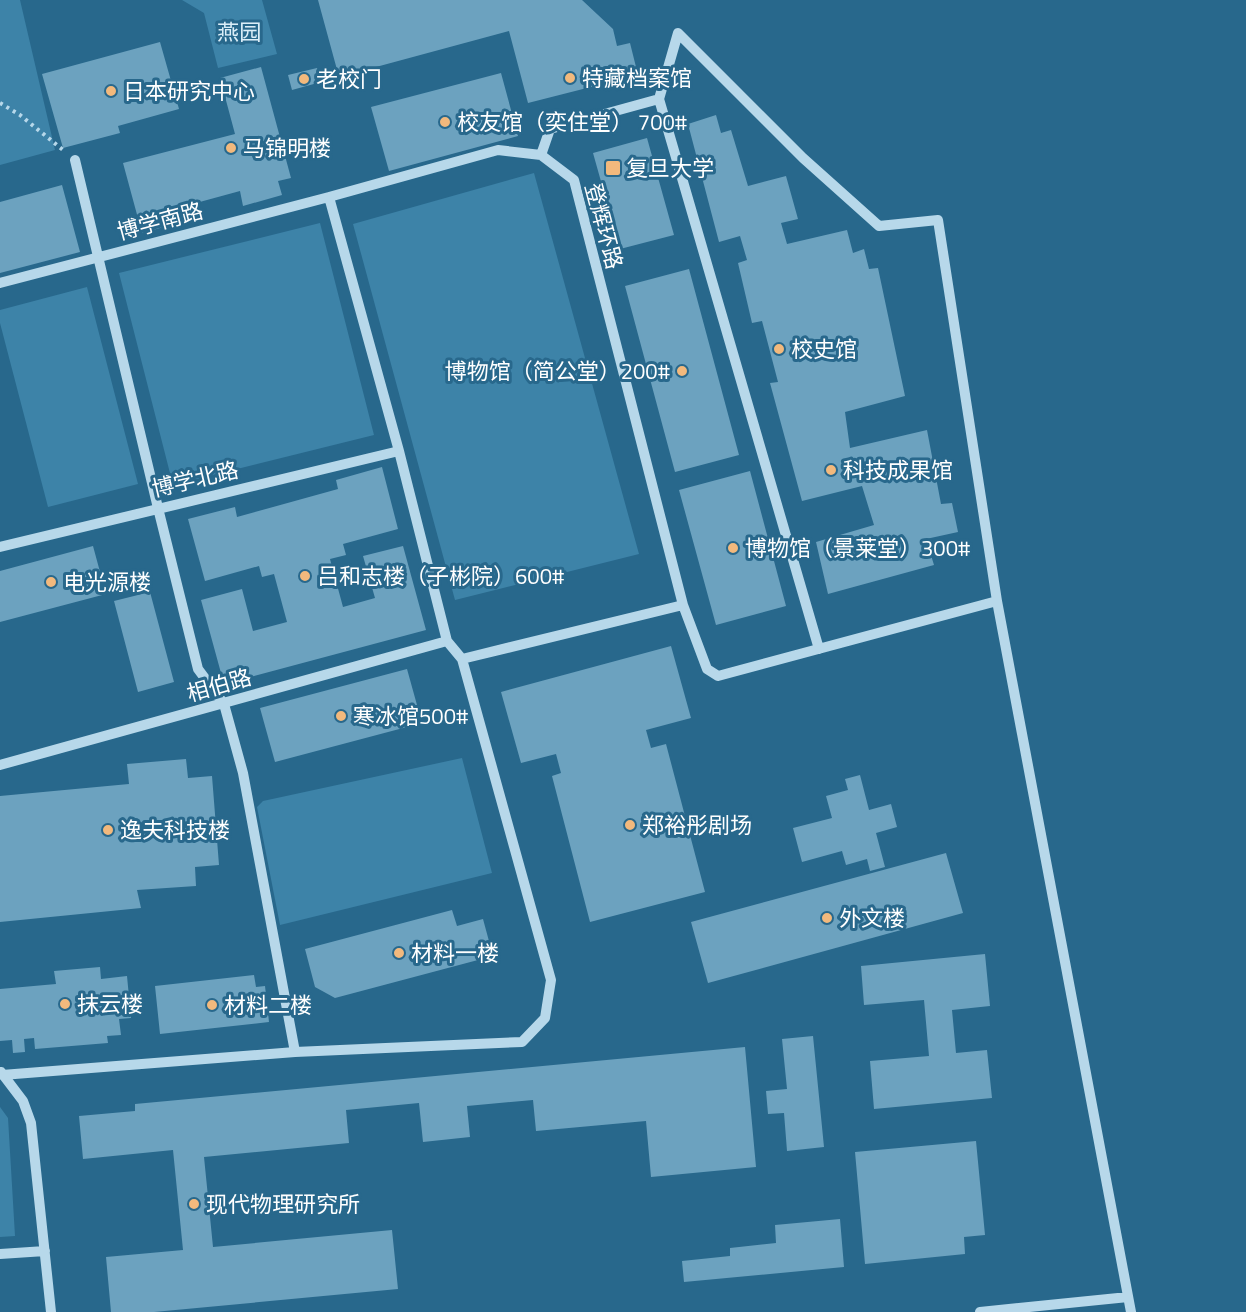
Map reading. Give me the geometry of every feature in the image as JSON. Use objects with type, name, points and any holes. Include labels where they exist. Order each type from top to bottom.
[{"type":"lane","points":[[819,649],[659,99],[678,33],[803,158],[879,226],[938,220],[997,602],[1131,1312]]},
{"type":"lane","points":[[1,1072],[295,1052],[522,1042],[545,1018],[551,980],[462,659],[447,641],[399,451],[329,197],[498,150],[541,155],[550,129],[659,99]]},
{"type":"lane","name":"登辉环路","points":[[541,155],[574,180],[683,605],[707,669],[718,676],[997,602]]},
{"type":"lane","points":[[75,160],[198,669],[224,704],[243,773],[295,1052]]},
{"type":"lane","name":"博学南路","points":[[0,283],[329,197]]},
{"type":"lane","name":"博学北路","points":[[0,547],[399,451]]},
{"type":"lane","points":[[462,659],[683,605]]},
{"type":"lane","name":"相伯路","points":[[0,765],[447,641]]},
{"type":"lane","points":[[1,1072],[23,1101],[32,1123],[51,1312]]},
{"type":"lane","points":[[0,1254],[45,1251]]},
{"type":"lane","points":[[980,1312],[1128,1297]]},
{"type":"path","points":[[0,103],[20,115],[75,160]]},
{"type":"green space","points":[[0,0],[20,0],[55,150],[0,165]]},
{"type":"green space","name":"燕园","points":[[182,0],[262,0],[277,54],[218,68],[204,13]]},
{"type":"green space","points":[[534,173],[639,554],[455,600],[353,224]]},
{"type":"green space","points":[[320,223],[374,435],[173,485],[119,273]]},
{"type":"green space","points":[[87,287],[138,484],[48,507],[0,323],[0,310]]},
{"type":"green space","points":[[462,758],[492,873],[280,925],[257,807],[263,801]]},
{"type":"green space","points":[[0,1107],[8,1118],[15,1236],[0,1237]]},
{"type":"building","points":[[318,0],[582,0],[613,29],[617,46],[630,43],[638,75],[528,103],[509,31],[339,77]]},
{"type":"building","name":"日本研究中心","points":[[160,42],[179,109],[118,126],[120,133],[63,148],[42,74]]},
{"type":"building","name":"马锦明楼","points":[[261,67],[291,178],[278,181],[282,195],[243,206],[240,191],[174,209],[178,223],[142,233],[123,163],[235,134],[220,78]]},
{"type":"building","name":"老校门","points":[[317,68],[321,82],[292,90],[288,75]]},
{"type":"building","name":"校友馆（奕住堂） 700#","points":[[501,73],[518,136],[389,171],[371,107]]},
{"type":"building","points":[[716,115],[721,133],[731,130],[748,186],[786,176],[798,219],[781,223],[787,244],[847,230],[853,253],[864,249],[869,269],[878,268],[905,396],[845,412],[850,448],[927,430],[941,504],[952,503],[958,532],[926,539],[934,565],[828,594],[816,542],[874,525],[862,486],[802,501],[770,383],[778,382],[762,321],[752,323],[738,263],[747,260],[740,236],[719,242],[688,124]]},
{"type":"building","points":[[647,138],[674,235],[620,249],[593,153]]},
{"type":"building","points":[[62,185],[80,252],[0,273],[0,202]]},
{"type":"building","name":"博物馆（简公堂）200#","points":[[689,269],[739,455],[675,472],[625,286]]},
{"type":"building","name":"吕和志楼（子彬院）600#","points":[[382,467],[398,529],[343,544],[346,555],[330,559],[343,607],[375,598],[363,556],[403,546],[426,630],[224,684],[201,600],[242,589],[253,631],[287,622],[274,574],[262,577],[259,566],[205,581],[188,519],[235,507],[237,517],[338,489],[336,480]]},
{"type":"building","name":"博物馆（景莱堂）300#","points":[[750,471],[786,606],[716,625],[679,490]]},
{"type":"building","name":"电光源楼","points":[[93,546],[106,594],[0,622],[0,571]]},
{"type":"building","points":[[150,592],[174,682],[138,692],[114,601]]},
{"type":"building","points":[[671,646],[691,718],[646,730],[651,748],[666,744],[705,892],[590,922],[552,776],[561,773],[556,754],[521,763],[501,692]]},
{"type":"building","name":"寒冰馆500#","points":[[407,669],[422,723],[275,762],[260,708]]},
{"type":"building","name":"逸夫科技楼","points":[[186,759],[188,778],[212,776],[219,865],[195,867],[196,886],[137,890],[141,908],[0,922],[0,796],[129,784],[127,764]]},
{"type":"building","points":[[860,775],[869,810],[891,804],[897,827],[876,833],[885,867],[870,871],[867,859],[846,865],[842,851],[802,862],[793,828],[832,818],[826,796],[848,790],[845,779]]},
{"type":"building","name":"外文楼","points":[[946,853],[963,913],[708,983],[691,922]]},
{"type":"building","name":"材料一楼","points":[[452,910],[457,926],[483,919],[493,956],[335,998],[315,987],[305,949]]},
{"type":"building","points":[[985,954],[990,1006],[952,1010],[956,1053],[987,1050],[992,1098],[874,1109],[870,1061],[929,1056],[924,1000],[864,1005],[861,966]]},
{"type":"building","name":"抹云楼","points":[[100,967],[101,979],[127,976],[131,1018],[119,1019],[121,1035],[107,1036],[108,1043],[35,1049],[34,1038],[24,1039],[25,1052],[13,1053],[12,1040],[0,1041],[0,989],[56,984],[54,971]]},
{"type":"building","name":"材料二楼","points":[[254,975],[256,987],[265,986],[269,1022],[160,1034],[155,986]]},
{"type":"building","points":[[813,1036],[824,1147],[787,1151],[784,1113],[768,1114],[766,1091],[787,1089],[782,1039]]},
{"type":"building","name":"现代物理研究所","points":[[745,1047],[756,1167],[651,1177],[646,1121],[536,1131],[533,1100],[467,1106],[470,1137],[423,1142],[419,1103],[346,1110],[349,1143],[204,1157],[213,1247],[392,1230],[398,1289],[154,1312],[111,1312],[106,1257],[183,1250],[173,1150],[83,1159],[79,1116],[135,1111],[135,1104]]},
{"type":"building","points":[[976,1141],[985,1235],[964,1237],[965,1254],[865,1264],[855,1152]]},
{"type":"building","points":[[840,1219],[844,1267],[684,1282],[682,1261],[730,1256],[730,1248],[776,1243],[775,1225]]},
{"type":"place","name":"特藏档案馆","points":[[570,78]]},
{"type":"place","name":"老校门","points":[[304,79]]},
{"type":"place","name":"日本研究中心","points":[[111,91]]},
{"type":"place","name":"校友馆（奕住堂） 700#","points":[[445,122]]},
{"type":"place","name":"马锦明楼","points":[[231,148]]},
{"type":"place","name":"复旦大学","points":[[613,168]]},
{"type":"place","name":"校史馆","points":[[779,349]]},
{"type":"place","name":"博物馆（简公堂）200#","points":[[682,371]]},
{"type":"place","name":"科技成果馆","points":[[831,470]]},
{"type":"place","name":"博物馆（景莱堂）300#","points":[[733,548]]},
{"type":"place","name":"吕和志楼（子彬院）600#","points":[[305,576]]},
{"type":"place","name":"电光源楼","points":[[51,582]]},
{"type":"place","name":"寒冰馆500#","points":[[341,716]]},
{"type":"place","name":"郑裕彤剧场‌","points":[[630,825]]},
{"type":"place","name":"逸夫科技楼","points":[[108,830]]},
{"type":"place","name":"外文楼","points":[[827,918]]},
{"type":"place","name":"材料一楼","points":[[399,953]]},
{"type":"place","name":"抹云楼","points":[[65,1004]]},
{"type":"place","name":"材料二楼","points":[[212,1005]]},
{"type":"place","name":"现代物理研究所","points":[[194,1204]]}]
